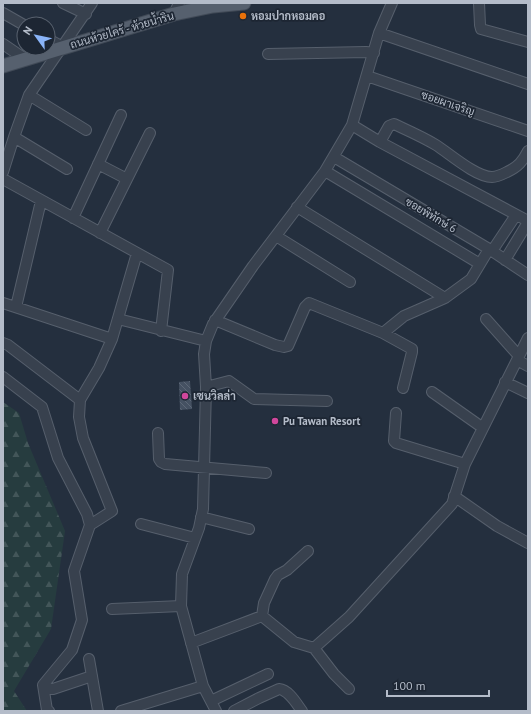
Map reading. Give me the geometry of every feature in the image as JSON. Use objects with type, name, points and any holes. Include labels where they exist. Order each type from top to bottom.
[{"type":"main road","name":"ถนนห้วยไคร้ - ห้วยน้ำริน","points":[[3,66],[176,9],[244,3]]},
{"type":"street","points":[[63,3],[86,14]]},
{"type":"street","points":[[3,172],[29,95],[86,14],[92,3]]},
{"type":"street","points":[[216,711],[203,686],[181,606],[182,574],[195,538],[203,509],[206,387],[204,354],[206,341],[215,320],[325,171],[352,125],[379,33],[392,3]]},
{"type":"street","points":[[479,3],[481,29],[528,42]]},
{"type":"street","points":[[3,13],[16,20]]},
{"type":"street","points":[[379,33],[528,84]]},
{"type":"street","points":[[56,43],[63,47]]},
{"type":"street","points":[[3,44],[25,59]]},
{"type":"street","points":[[268,54],[374,53]]},
{"type":"street","name":"ซอยผาเจริญ","points":[[367,76],[528,131]]},
{"type":"street","points":[[29,95],[86,130]]},
{"type":"street","points":[[73,218],[121,115]]},
{"type":"street","points":[[380,142],[389,126],[394,124],[437,146],[450,156],[485,176],[493,177],[514,169],[522,162],[528,151]]},
{"type":"street","points":[[352,125],[380,142],[528,222],[505,260]]},
{"type":"street","points":[[100,234],[150,133]]},
{"type":"street","points":[[14,137],[67,169]]},
{"type":"street","name":"ซอยพิทักษ์ 6","points":[[334,157],[490,250],[528,275]]},
{"type":"street","points":[[98,164],[127,179]]},
{"type":"street","points":[[325,171],[480,264]]},
{"type":"street","points":[[3,179],[100,234],[168,270],[161,331]]},
{"type":"street","points":[[16,307],[41,201]]},
{"type":"street","points":[[297,207],[445,298]]},
{"type":"street","points":[[382,333],[404,316],[445,298],[471,279],[480,264],[516,215]]},
{"type":"street","points":[[276,236],[350,282]]},
{"type":"street","points":[[49,711],[47,710],[43,685],[72,650],[82,620],[74,571],[90,525],[112,511],[83,438],[79,417],[80,400],[99,368],[112,339],[137,253]]},
{"type":"street","points":[[3,303],[112,339]]},
{"type":"street","points":[[215,320],[275,345],[284,347],[288,346],[305,307],[309,303],[382,333],[412,349],[403,388]]},
{"type":"street","points":[[118,319],[161,331],[206,341]]},
{"type":"street","points":[[486,320],[518,358],[528,366]]},
{"type":"street","points":[[314,648],[349,617],[452,504],[465,464],[528,338]]},
{"type":"street","points":[[3,343],[8,345],[80,400]]},
{"type":"street","points":[[3,377],[42,407],[58,458],[90,525]]},
{"type":"street","points":[[206,387],[229,381],[254,399],[327,401]]},
{"type":"street","points":[[505,382],[528,393]]},
{"type":"street","points":[[432,392],[483,428]]},
{"type":"street","points":[[396,413],[394,441],[396,444],[465,464]]},
{"type":"street","points":[[158,433],[159,459],[165,464],[266,473]]},
{"type":"street","points":[[454,496],[496,526],[528,543]]},
{"type":"street","points":[[201,517],[249,529]]},
{"type":"street","points":[[141,524],[195,538]]},
{"type":"street","points":[[262,616],[264,603],[275,579],[308,551]]},
{"type":"street","points":[[112,609],[181,606]]},
{"type":"street","points":[[262,616],[294,642],[314,648]]},
{"type":"street","points":[[191,644],[262,616]]},
{"type":"street","points":[[314,648],[317,655],[349,689]]},
{"type":"street","points":[[89,659],[98,711]]},
{"type":"street","points":[[211,701],[268,674]]},
{"type":"street","points":[[44,684],[50,689],[53,689],[92,676]]},
{"type":"street","points":[[120,711],[203,686]]},
{"type":"street","points":[[234,711],[279,689],[283,689],[288,693],[302,711]]},
{"type":"green space","points":[[3,402],[19,413],[28,443],[65,531],[51,629],[14,691],[27,711],[3,711]]},
{"type":"building","name":"เซนวิลล่า","points":[[190,381],[192,409],[180,410],[179,382]]},
{"type":"place","name":"หอมปากหอมคอ","points":[[243,16]]},
{"type":"place","name":"เซนวิลล่า","points":[[185,396]]},
{"type":"place","name":"Pu Tawan Resort","points":[[275,421]]}]
